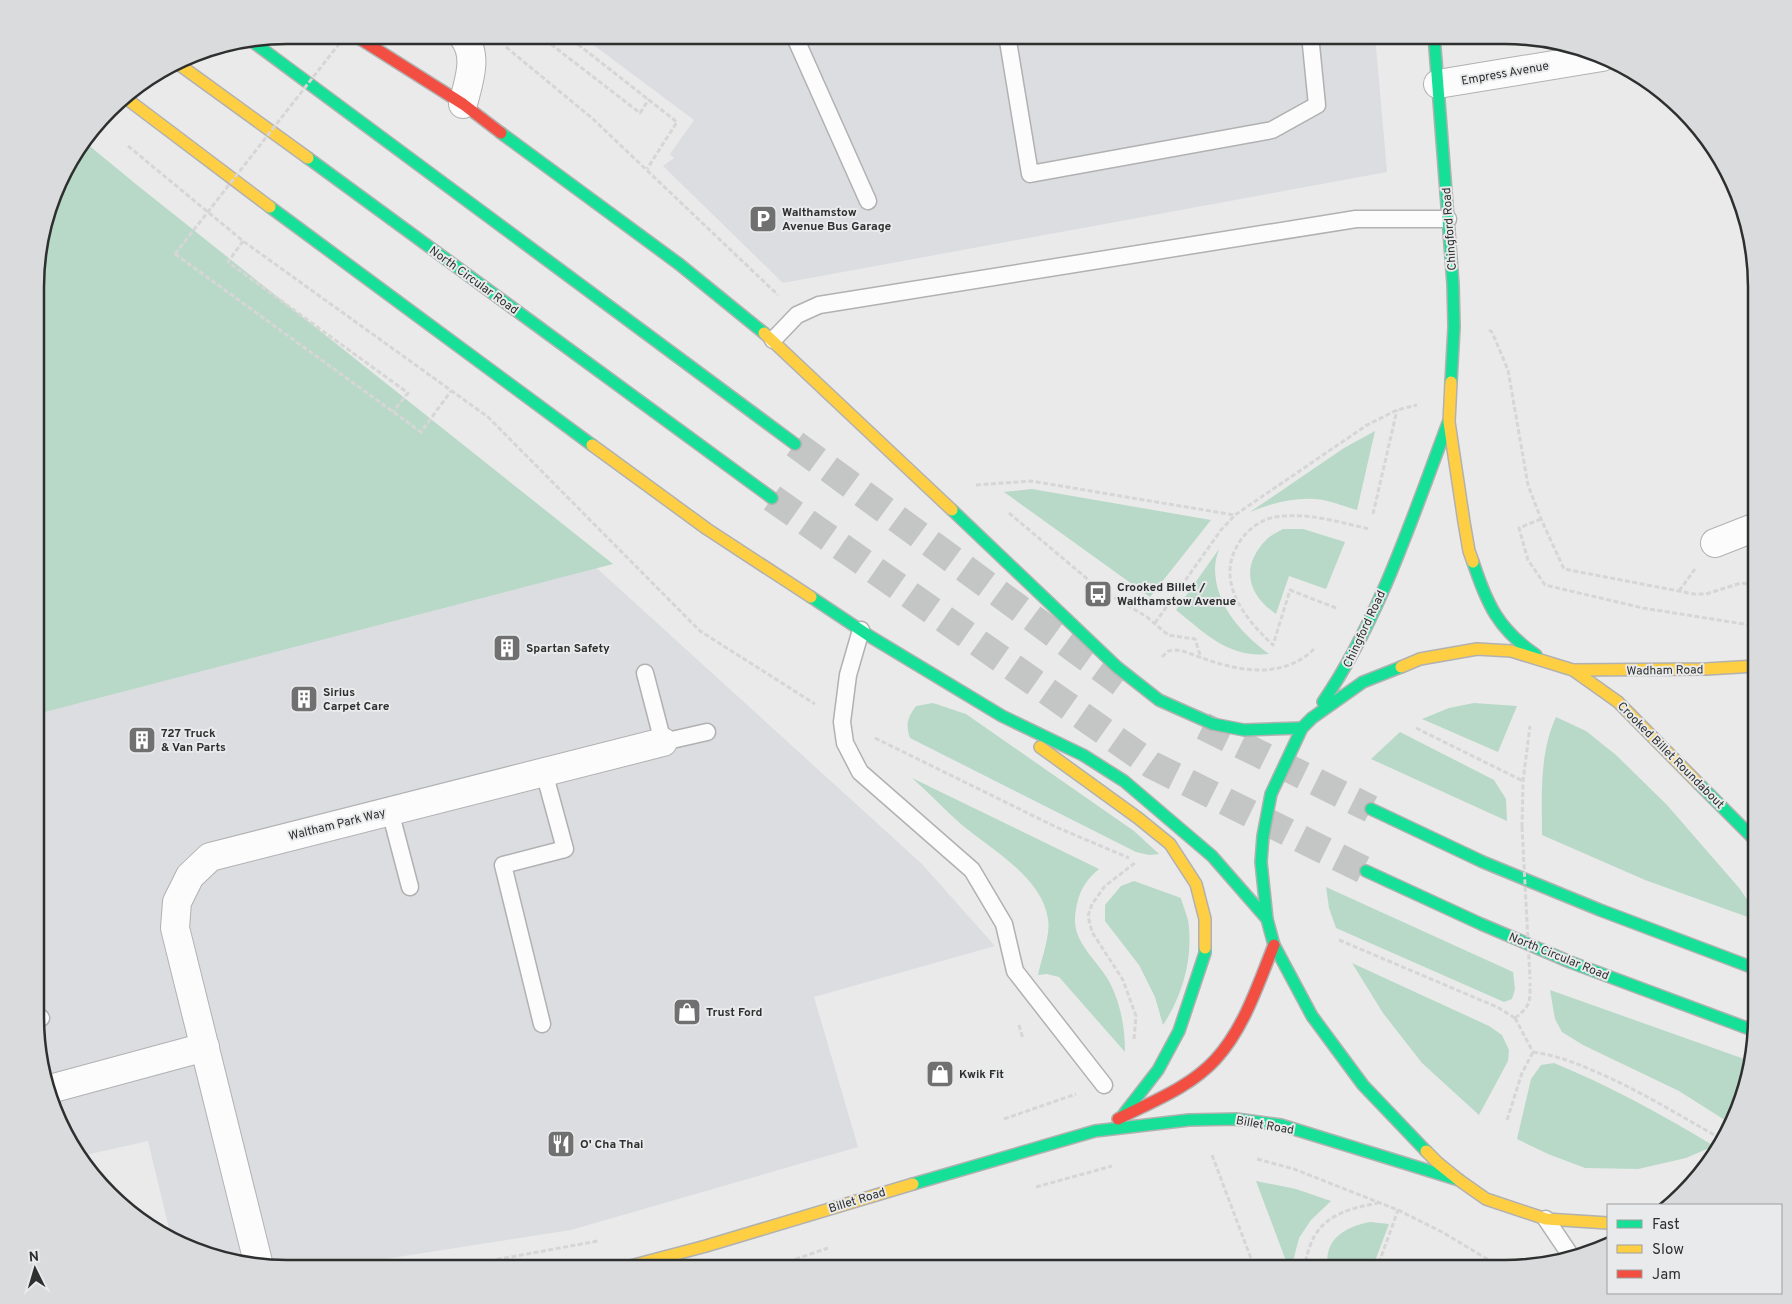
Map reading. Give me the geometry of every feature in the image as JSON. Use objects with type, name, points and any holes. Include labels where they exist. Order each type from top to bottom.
[{"type":"main road","points":[[368,44],[463,104],[679,264],[772,340],[1117,667],[1159,700],[1213,724],[1244,730],[1302,728]]},
{"type":"main road","name":"Chingford Road","points":[[1435,44],[1454,307],[1449,422],[1464,522],[1470,551],[1482,589],[1498,621],[1521,645],[1546,662]]},
{"type":"main road","points":[[258,46],[795,444]]},
{"type":"main road","name":"North Circular Road","points":[[183,67],[772,498]]},
{"type":"main road","points":[[130,101],[324,248],[708,529],[861,630],[1002,716],[1083,755],[1124,781],[1212,856],[1267,919]]},
{"type":"main road","name":"Chingford Road","points":[[1312,718],[1339,680],[1356,650],[1395,559],[1449,422]]},
{"type":"main road","name":"Crooked Billet Roundabout","points":[[1607,1225],[1546,1219],[1486,1199],[1438,1163],[1363,1085],[1312,1016],[1274,945],[1267,919],[1261,862],[1263,836],[1271,794],[1302,728],[1312,718],[1363,682],[1420,659],[1477,649],[1512,652],[1572,670],[1618,702],[1748,833]]},
{"type":"main road","name":"Wadham Road","points":[[1572,670],[1715,669],[1748,667]]},
{"type":"main road","points":[[1002,716],[1066,768],[1138,818],[1170,844],[1196,884],[1205,919],[1205,953],[1197,982],[1179,1031],[1158,1070],[1120,1119]]},
{"type":"main road","points":[[1371,809],[1483,862],[1600,910],[1748,966]]},
{"type":"main road","name":"North Circular Road","points":[[1366,871],[1481,924],[1570,962],[1748,1028]]},
{"type":"main road","name":"Billet Road","points":[[653,1260],[1094,1131],[1120,1119],[1188,1082],[1215,1060],[1233,1036],[1274,945]]},
{"type":"main road","name":"Billet Road","points":[[1094,1131],[1189,1120],[1236,1119],[1281,1125],[1459,1180]]},
{"type":"street","points":[[463,104],[472,63],[469,44]]},
{"type":"street","name":"Empress Avenue","points":[[1438,84],[1589,59]]},
{"type":"street","points":[[1715,543],[1748,530]]},
{"type":"street","name":"Waltham Park Way","points":[[257,1258],[175,928],[177,902],[190,876],[210,857],[664,742]]},
{"type":"street","points":[[54,1087],[205,1047]]},
{"type":"lane","points":[[798,44],[868,201]]},
{"type":"lane","points":[[1008,44],[1030,174],[1272,130],[1317,105],[1311,44]]},
{"type":"lane","points":[[772,340],[797,315],[819,305],[1356,219],[1448,220]]},
{"type":"lane","points":[[861,630],[848,675],[842,722],[846,743],[860,772],[972,870],[1004,924],[1014,971],[1104,1084]]},
{"type":"lane","points":[[645,673],[664,742]]},
{"type":"lane","name":"Waltham Park Way","points":[[664,742],[707,732]]},
{"type":"lane","points":[[542,1024],[502,865],[565,849],[544,772]]},
{"type":"lane","points":[[390,811],[410,887]]},
{"type":"lane","points":[[1546,1219],[1568,1252]]},
{"type":"path","points":[[339,44],[175,254],[421,432],[451,391]]},
{"type":"path","points":[[502,44],[593,119],[780,296]]},
{"type":"path","points":[[551,44],[640,113],[648,99]]},
{"type":"path","points":[[578,44],[677,122],[647,169]]},
{"type":"path","points":[[123,142],[243,241],[488,417],[700,631],[842,722],[1056,827],[1136,861],[1105,886],[1092,904],[1088,916],[1092,932],[1123,980],[1136,1016],[1134,1045]]},
{"type":"path","points":[[243,241],[228,262],[408,393],[393,412]]},
{"type":"path","points":[[1454,307],[1492,332],[1508,370],[1528,485],[1541,519],[1564,568],[1694,594],[1706,594],[1741,583],[1748,584]]},
{"type":"path","points":[[1154,623],[1221,530],[1235,515],[1367,425],[1397,410],[1370,530],[1321,518],[1273,517],[1259,523],[1246,533],[1237,544],[1230,559],[1230,576],[1239,607],[1261,634],[1273,645],[1290,590],[1341,610]]},
{"type":"path","points":[[976,485],[1031,481],[1235,515]]},
{"type":"path","points":[[1004,509],[1097,587],[1154,623],[1168,635],[1195,639],[1201,658],[1247,670],[1270,669],[1291,665],[1308,655],[1318,644]]},
{"type":"path","points":[[1541,519],[1519,528],[1528,560],[1544,585],[1643,608],[1748,625]]},
{"type":"path","points":[[1515,1018],[1530,1003],[1522,827],[1523,781],[1530,726]]},
{"type":"path","points":[[1416,728],[1523,781]]},
{"type":"path","points":[[1339,940],[1497,1007],[1515,1018],[1533,1052]]},
{"type":"path","points":[[1507,1120],[1522,1073],[1533,1052]]},
{"type":"path","points":[[1533,1052],[1563,1058],[1585,1067],[1640,1093],[1717,1137]]},
{"type":"path","points":[[1210,1150],[1252,1260]]},
{"type":"path","points":[[1256,1159],[1294,1169],[1398,1210],[1442,1232],[1489,1260]]},
{"type":"path","points":[[1305,1260],[1319,1227],[1342,1212],[1378,1203]]},
{"type":"path","points":[[1380,1260],[1398,1210]]},
{"type":"shaded area","points":[[592,44],[1376,44],[1387,172],[783,283],[663,166],[674,158],[670,154],[694,120]]},
{"type":"shaded area","points":[[590,562],[922,864],[995,946],[814,997],[858,1147],[571,1230],[378,1260],[271,1260],[224,1252],[194,1242],[169,1230],[148,1141],[87,1155],[69,1125],[52,1080],[44,1033],[44,703]]},
{"type":"green space","points":[[89,146],[137,185],[613,564],[44,712],[44,271],[48,240],[62,194],[76,165]]},
{"type":"green space","points":[[1375,431],[1357,510],[1323,500],[1304,499],[1276,503],[1250,512],[1344,448]]},
{"type":"green space","points":[[1032,489],[1211,520],[1150,597],[1004,492]]},
{"type":"green space","points":[[1283,529],[1303,529],[1345,542],[1326,589],[1289,576],[1276,614],[1266,606],[1253,589],[1250,569],[1258,549],[1269,538]]},
{"type":"green space","points":[[1219,549],[1215,566],[1216,581],[1225,606],[1249,637],[1269,654],[1254,654],[1229,648],[1208,636],[1176,610]]},
{"type":"green space","points":[[933,703],[966,714],[1134,831],[1159,854],[1149,855],[1136,852],[910,738],[908,725],[909,717],[913,710],[916,706]]},
{"type":"green space","points":[[1474,703],[1517,706],[1498,752],[1422,719],[1449,708]]},
{"type":"green space","points":[[1556,717],[1586,731],[1616,755],[1667,805],[1740,889],[1748,901],[1748,917],[1645,880],[1542,835],[1544,760]]},
{"type":"green space","points":[[1400,732],[1494,780],[1506,799],[1507,821],[1371,759]]},
{"type":"green space","points":[[912,778],[1099,869],[1091,876],[1080,893],[1075,913],[1076,928],[1083,946],[1111,985],[1122,1017],[1125,1052],[1059,977],[1047,974],[1038,975],[1049,925],[1044,904],[1026,877],[962,825]]},
{"type":"green space","points":[[1134,881],[1181,898],[1189,924],[1189,953],[1184,978],[1176,1002],[1163,1025],[1155,997],[1139,965],[1105,921],[1105,905],[1121,886]]},
{"type":"green space","points":[[1326,887],[1513,972],[1515,989],[1512,999],[1504,1002],[1336,928],[1329,908]]},
{"type":"green space","points":[[1352,963],[1489,1026],[1502,1035],[1509,1050],[1508,1061],[1479,1115],[1422,1063],[1383,1013]]},
{"type":"green space","points":[[1550,990],[1745,1059],[1740,1080],[1725,1120],[1679,1091],[1583,1045],[1562,1032],[1555,1019]]},
{"type":"green space","points":[[1554,1063],[1595,1081],[1712,1145],[1710,1148],[1686,1158],[1638,1169],[1585,1168],[1548,1154],[1517,1139],[1531,1079],[1541,1065]]},
{"type":"green space","points":[[1256,1181],[1296,1189],[1331,1201],[1311,1220],[1299,1238],[1293,1260],[1286,1260]]},
{"type":"green space","points":[[1370,1222],[1389,1224],[1375,1260],[1327,1260],[1332,1242],[1344,1231]]},
{"type":"tunnel","points":[[795,444],[1121,683]]},
{"type":"tunnel","points":[[772,498],[1152,765],[1366,871]]},
{"type":"tunnel","points":[[1203,726],[1371,809]]},
{"type":"traffic: fast","points":[[1435,44],[1453,284],[1454,327],[1451,382]]},
{"type":"traffic: fast","points":[[258,46],[795,444]]},
{"type":"traffic: fast","points":[[501,133],[679,264],[764,333]]},
{"type":"traffic: fast","points":[[308,158],[772,498]]},
{"type":"traffic: fast","points":[[270,207],[592,445]]},
{"type":"traffic: fast","points":[[1323,702],[1343,670],[1378,602],[1408,531],[1448,423]]},
{"type":"traffic: fast","points":[[952,510],[1117,667],[1159,700],[1213,724],[1244,730],[1302,728]]},
{"type":"traffic: fast","points":[[1473,562],[1483,591],[1495,614],[1512,635],[1536,655]]},
{"type":"traffic: fast","points":[[811,597],[871,637],[1002,716],[1083,755],[1124,781],[1212,856],[1267,919]]},
{"type":"traffic: fast","points":[[1401,667],[1363,682],[1312,718],[1302,728],[1271,794],[1263,836],[1261,862],[1267,919],[1274,945],[1312,1016],[1363,1085],[1426,1151]]},
{"type":"traffic: fast","points":[[1699,784],[1748,833]]},
{"type":"traffic: fast","points":[[1371,809],[1483,862],[1600,910],[1748,966]]},
{"type":"traffic: fast","points":[[1366,871],[1481,924],[1570,962],[1748,1028]]},
{"type":"traffic: fast","points":[[1120,1119],[1158,1070],[1179,1031],[1205,948]]},
{"type":"traffic: fast","points":[[913,1184],[1095,1131],[1189,1120],[1236,1119],[1281,1125],[1459,1180]]},
{"type":"traffic: slow","points":[[183,67],[308,158]]},
{"type":"traffic: slow","points":[[130,101],[270,207]]},
{"type":"traffic: slow","points":[[764,333],[952,510]]},
{"type":"traffic: slow","points":[[1451,382],[1449,422],[1464,522],[1473,562]]},
{"type":"traffic: slow","points":[[592,445],[707,529],[811,597]]},
{"type":"traffic: slow","points":[[1401,667],[1420,659],[1477,649],[1511,651],[1573,670],[1618,702],[1699,784]]},
{"type":"traffic: slow","points":[[1573,670],[1706,669],[1748,666]]},
{"type":"traffic: slow","points":[[1040,747],[1138,818],[1170,844],[1196,884],[1205,919],[1205,948]]},
{"type":"traffic: slow","points":[[1426,1151],[1459,1180],[1486,1199],[1546,1219],[1607,1223]]},
{"type":"traffic: slow","points":[[653,1260],[913,1184]]},
{"type":"traffic: jam","points":[[368,44],[463,104],[501,133]]},
{"type":"traffic: jam","points":[[1118,1119],[1194,1079],[1215,1060],[1225,1048],[1242,1020],[1274,945]]},
{"type":"place","name":"Walthamstow Avenue Bus Garage","points":[[763,219]]},
{"type":"place","name":"Crooked Billet / Walthamstow Avenue","points":[[1098,594]]},
{"type":"place","name":"Spartan Safety","points":[[507,648]]},
{"type":"place","name":"Sirius Carpet Care","points":[[304,699]]},
{"type":"place","name":"727 Truck & Van Parts","points":[[142,740]]},
{"type":"place","name":"Trust Ford","points":[[687,1012]]},
{"type":"place","name":"Kwik Fit","points":[[940,1074]]},
{"type":"place","name":"O' Cha Thai","points":[[561,1144]]}]
